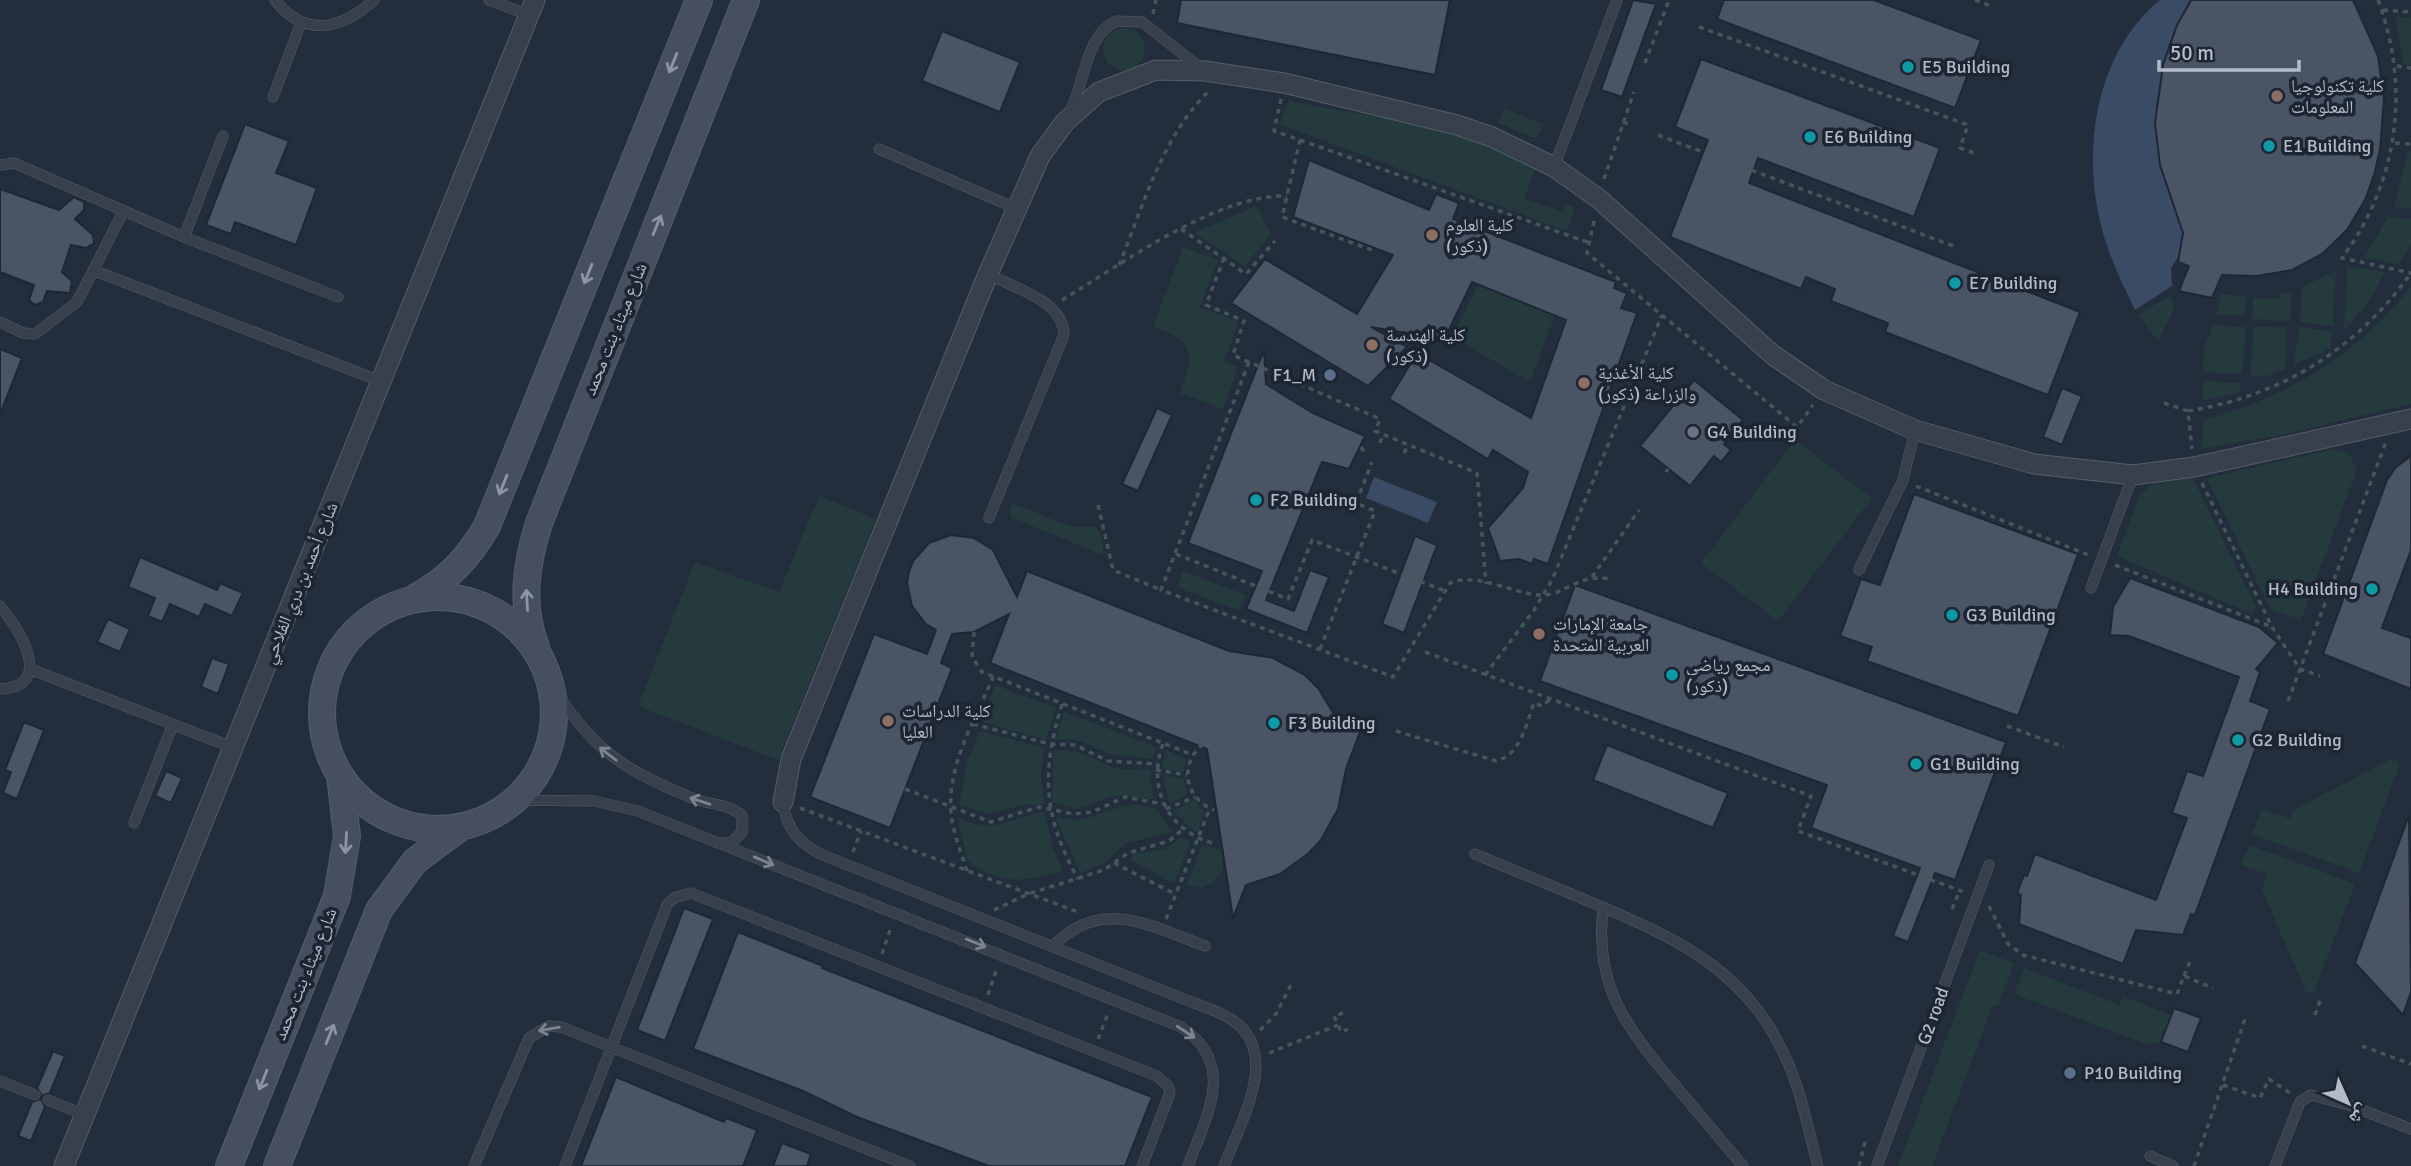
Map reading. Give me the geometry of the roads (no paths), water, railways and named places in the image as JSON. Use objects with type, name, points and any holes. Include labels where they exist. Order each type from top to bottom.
[{"type":"main road","points":[[410,601],[455,570],[473,550],[487,526],[699,0]]},
{"type":"main road","name":"شارع ميثاء بنت محمد","points":[[546,673],[533,638],[527,609],[526,580],[533,541],[746,0]]},
{"type":"main road","points":[[450,597],[489,608],[521,632],[546,673],[553,718],[551,737],[537,771],[513,800],[481,820],[464,825],[433,828],[403,824],[367,805],[340,775],[331,759],[322,706],[330,670],[343,646],[361,626],[392,606],[410,601],[450,597]]},
{"type":"main road","name":"شارع ميثاء بنت محمد","points":[[229,1166],[337,896],[347,836],[340,775]]},
{"type":"main road","points":[[277,1166],[380,910],[415,861],[464,825]]},
{"type":"street","name":"شارع أحمد بن دري الفلاحي","points":[[64,1166],[532,7]]},
{"type":"street","points":[[783,802],[791,759],[1015,208],[1040,156],[1065,122],[1099,92],[1156,70],[1205,71],[1284,83],[1457,125],[1492,137],[1554,167],[1599,200],[1773,355],[1824,390],[1914,430],[2034,464],[2133,475],[2194,467],[2402,421]]},
{"type":"lane","points":[[275,0],[285,13],[300,23],[318,26],[335,24],[349,18],[374,0]]},
{"type":"lane","points":[[489,0],[532,7]]},
{"type":"lane","points":[[1554,167],[1617,0]]},
{"type":"lane","points":[[1065,122],[1084,78],[1096,37],[1116,21],[1142,22],[1205,71]]},
{"type":"lane","points":[[273,97],[300,23]]},
{"type":"lane","points":[[184,237],[223,136]]},
{"type":"lane","points":[[879,149],[1015,208]]},
{"type":"lane","points":[[0,165],[14,163],[123,212],[338,297]]},
{"type":"lane","points":[[0,322],[29,334],[41,331],[77,302],[123,212]]},
{"type":"lane","points":[[93,270],[380,381]]},
{"type":"lane","points":[[988,274],[1051,307],[1064,327],[1062,343],[989,518]]},
{"type":"lane","points":[[1859,570],[1903,480],[1914,430]]},
{"type":"lane","points":[[2091,588],[2133,475]]},
{"type":"lane","points":[[0,606],[29,649],[30,669],[22,681],[10,689],[0,689]]},
{"type":"lane","points":[[30,669],[235,748]]},
{"type":"lane","points":[[546,673],[573,719],[614,759],[646,778],[696,800],[736,811],[741,816],[742,832],[731,843],[723,843]]},
{"type":"lane","points":[[134,823],[173,724]]},
{"type":"lane","points":[[513,800],[571,799],[616,805],[723,843],[851,897],[972,942],[1189,1033],[1208,1054],[1214,1081],[1212,1100],[1188,1166]]},
{"type":"lane","points":[[783,802],[785,819],[805,846],[1229,1018],[1249,1038],[1256,1058],[1255,1081],[1224,1166]]},
{"type":"lane","points":[[1475,854],[1684,944],[1724,973],[1750,1001],[1772,1031],[1794,1076],[1818,1166]]},
{"type":"lane","name":"G2 road","points":[[1877,1166],[1989,865]]},
{"type":"lane","points":[[565,1166],[667,905],[682,894],[700,895],[1157,1076],[1168,1086],[1168,1101],[1142,1166]]},
{"type":"lane","points":[[1603,908],[1603,963],[1621,1015],[1642,1046],[1743,1166]]},
{"type":"lane","points":[[1052,946],[1072,929],[1096,919],[1126,919],[1205,946]]},
{"type":"lane","points":[[474,1166],[524,1049],[538,1030],[561,1027],[910,1166]]},
{"type":"lane","points":[[0,1081],[35,1095]]},
{"type":"lane","points":[[2275,1166],[2300,1102],[2317,1094],[2411,1129]]},
{"type":"lane","points":[[48,1100],[85,1115]]},
{"type":"lane","points":[[2150,1157],[2173,1166]]},
{"type":"water","points":[[2160,0],[2191,0],[2169,44],[2156,106],[2160,165],[2183,233],[2181,253],[2171,268],[2172,286],[2135,310],[2110,256],[2100,221],[2093,162],[2094,131],[2109,72],[2122,45],[2139,21]]},
{"type":"water","points":[[1374,477],[1437,502],[1428,523],[1366,498]]},
{"type":"place","name":"E5 Building","points":[[1908,67]]},
{"type":"place","name":"كلية تكنولوجيا المعلومات","points":[[2277,96]]},
{"type":"place","name":"E6 Building","points":[[1810,137]]},
{"type":"place","name":"E1 Building","points":[[2269,146]]},
{"type":"place","name":"كلية العلوم (ذكور)","points":[[1432,235]]},
{"type":"place","name":"E7 Building","points":[[1955,283]]},
{"type":"place","name":"كلية الهندسة (ذكور)","points":[[1372,345]]},
{"type":"place","name":"F1_M","points":[[1330,375]]},
{"type":"place","name":"كلية الأغذية والزراعة (ذكور)","points":[[1584,383]]},
{"type":"place","name":"G4 Building","points":[[1693,432]]},
{"type":"place","name":"F2 Building","points":[[1256,500]]},
{"type":"place","name":"H4 Building","points":[[2372,589]]},
{"type":"place","name":"G3 Building","points":[[1952,615]]},
{"type":"place","name":"جامعة الإمارات العربية المتحدة","points":[[1539,634]]},
{"type":"place","name":"مجمع رياضي (ذكور)","points":[[1672,675]]},
{"type":"place","name":"كلية الدراسات العليا","points":[[888,721]]},
{"type":"place","name":"F3 Building","points":[[1274,723]]},
{"type":"place","name":"G2 Building","points":[[2238,740]]},
{"type":"place","name":"G1 Building","points":[[1916,764]]},
{"type":"place","name":"P10 Building","points":[[2070,1073]]}]
